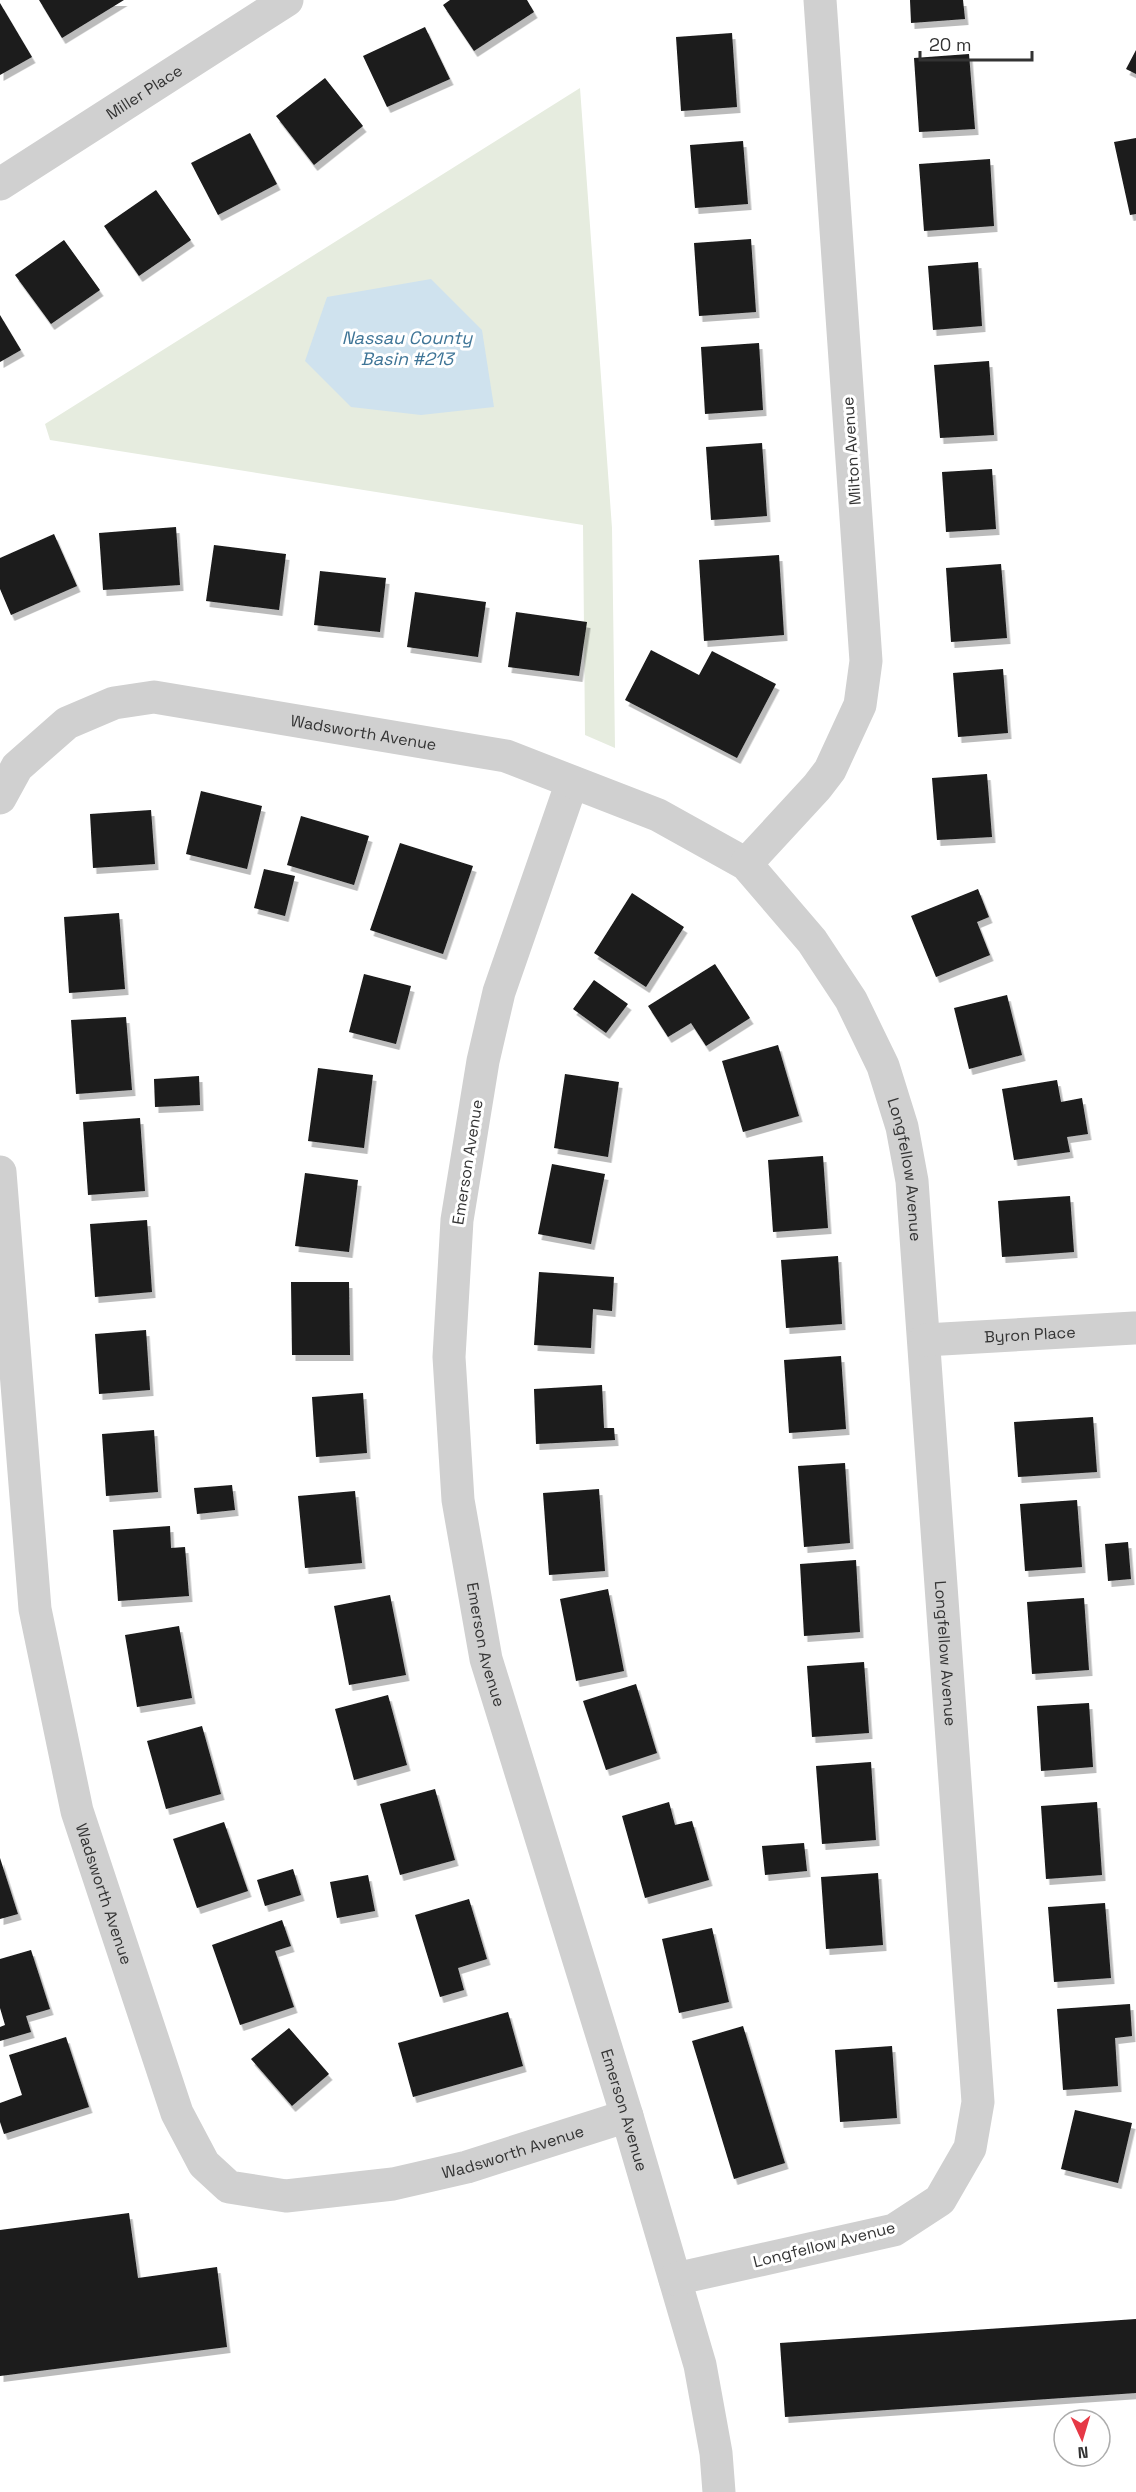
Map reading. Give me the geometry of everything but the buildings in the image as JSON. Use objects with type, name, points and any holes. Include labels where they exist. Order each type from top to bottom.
[{"type":"street","name":"Miller Place","points":[[0,184],[287,0]]},
{"type":"street","name":"Milton Avenue","points":[[746,864],[830,770],[860,705],[866,661],[820,0]]},
{"type":"street","name":"Wadsworth Avenue","points":[[0,798],[17,767],[67,723],[114,703],[154,697],[506,756],[658,815],[746,864]]},
{"type":"street","name":"Emerson Avenue","points":[[572,782],[499,992],[483,1061],[457,1220],[449,1357],[459,1500],[486,1659],[627,2116],[700,2365],[716,2453],[719,2492]]},
{"type":"street","name":"Longfellow Avenue","points":[[675,2279],[894,2230],[940,2200],[970,2148],[978,2102],[978,2071],[925,1340],[912,1181],[902,1127],[883,1066],[851,1000],[812,941],[746,864]]},
{"type":"street","name":"Wadsworth Avenue","points":[[0,1172],[12,1481],[35,1609],[77,1812],[177,2113],[204,2164],[229,2187],[286,2196],[381,2185],[467,2167],[627,2116]]},
{"type":"street","name":"Byron Place","points":[[925,1340],[1134,1328]]},
{"type":"shaded area","points":[[580,88],[612,528],[615,748],[585,735],[583,525],[50,440],[45,424]]},
{"type":"water","name":"Nassau County Basin #213","points":[[431,279],[482,330],[494,407],[421,415],[351,407],[305,361],[327,297]]}]
